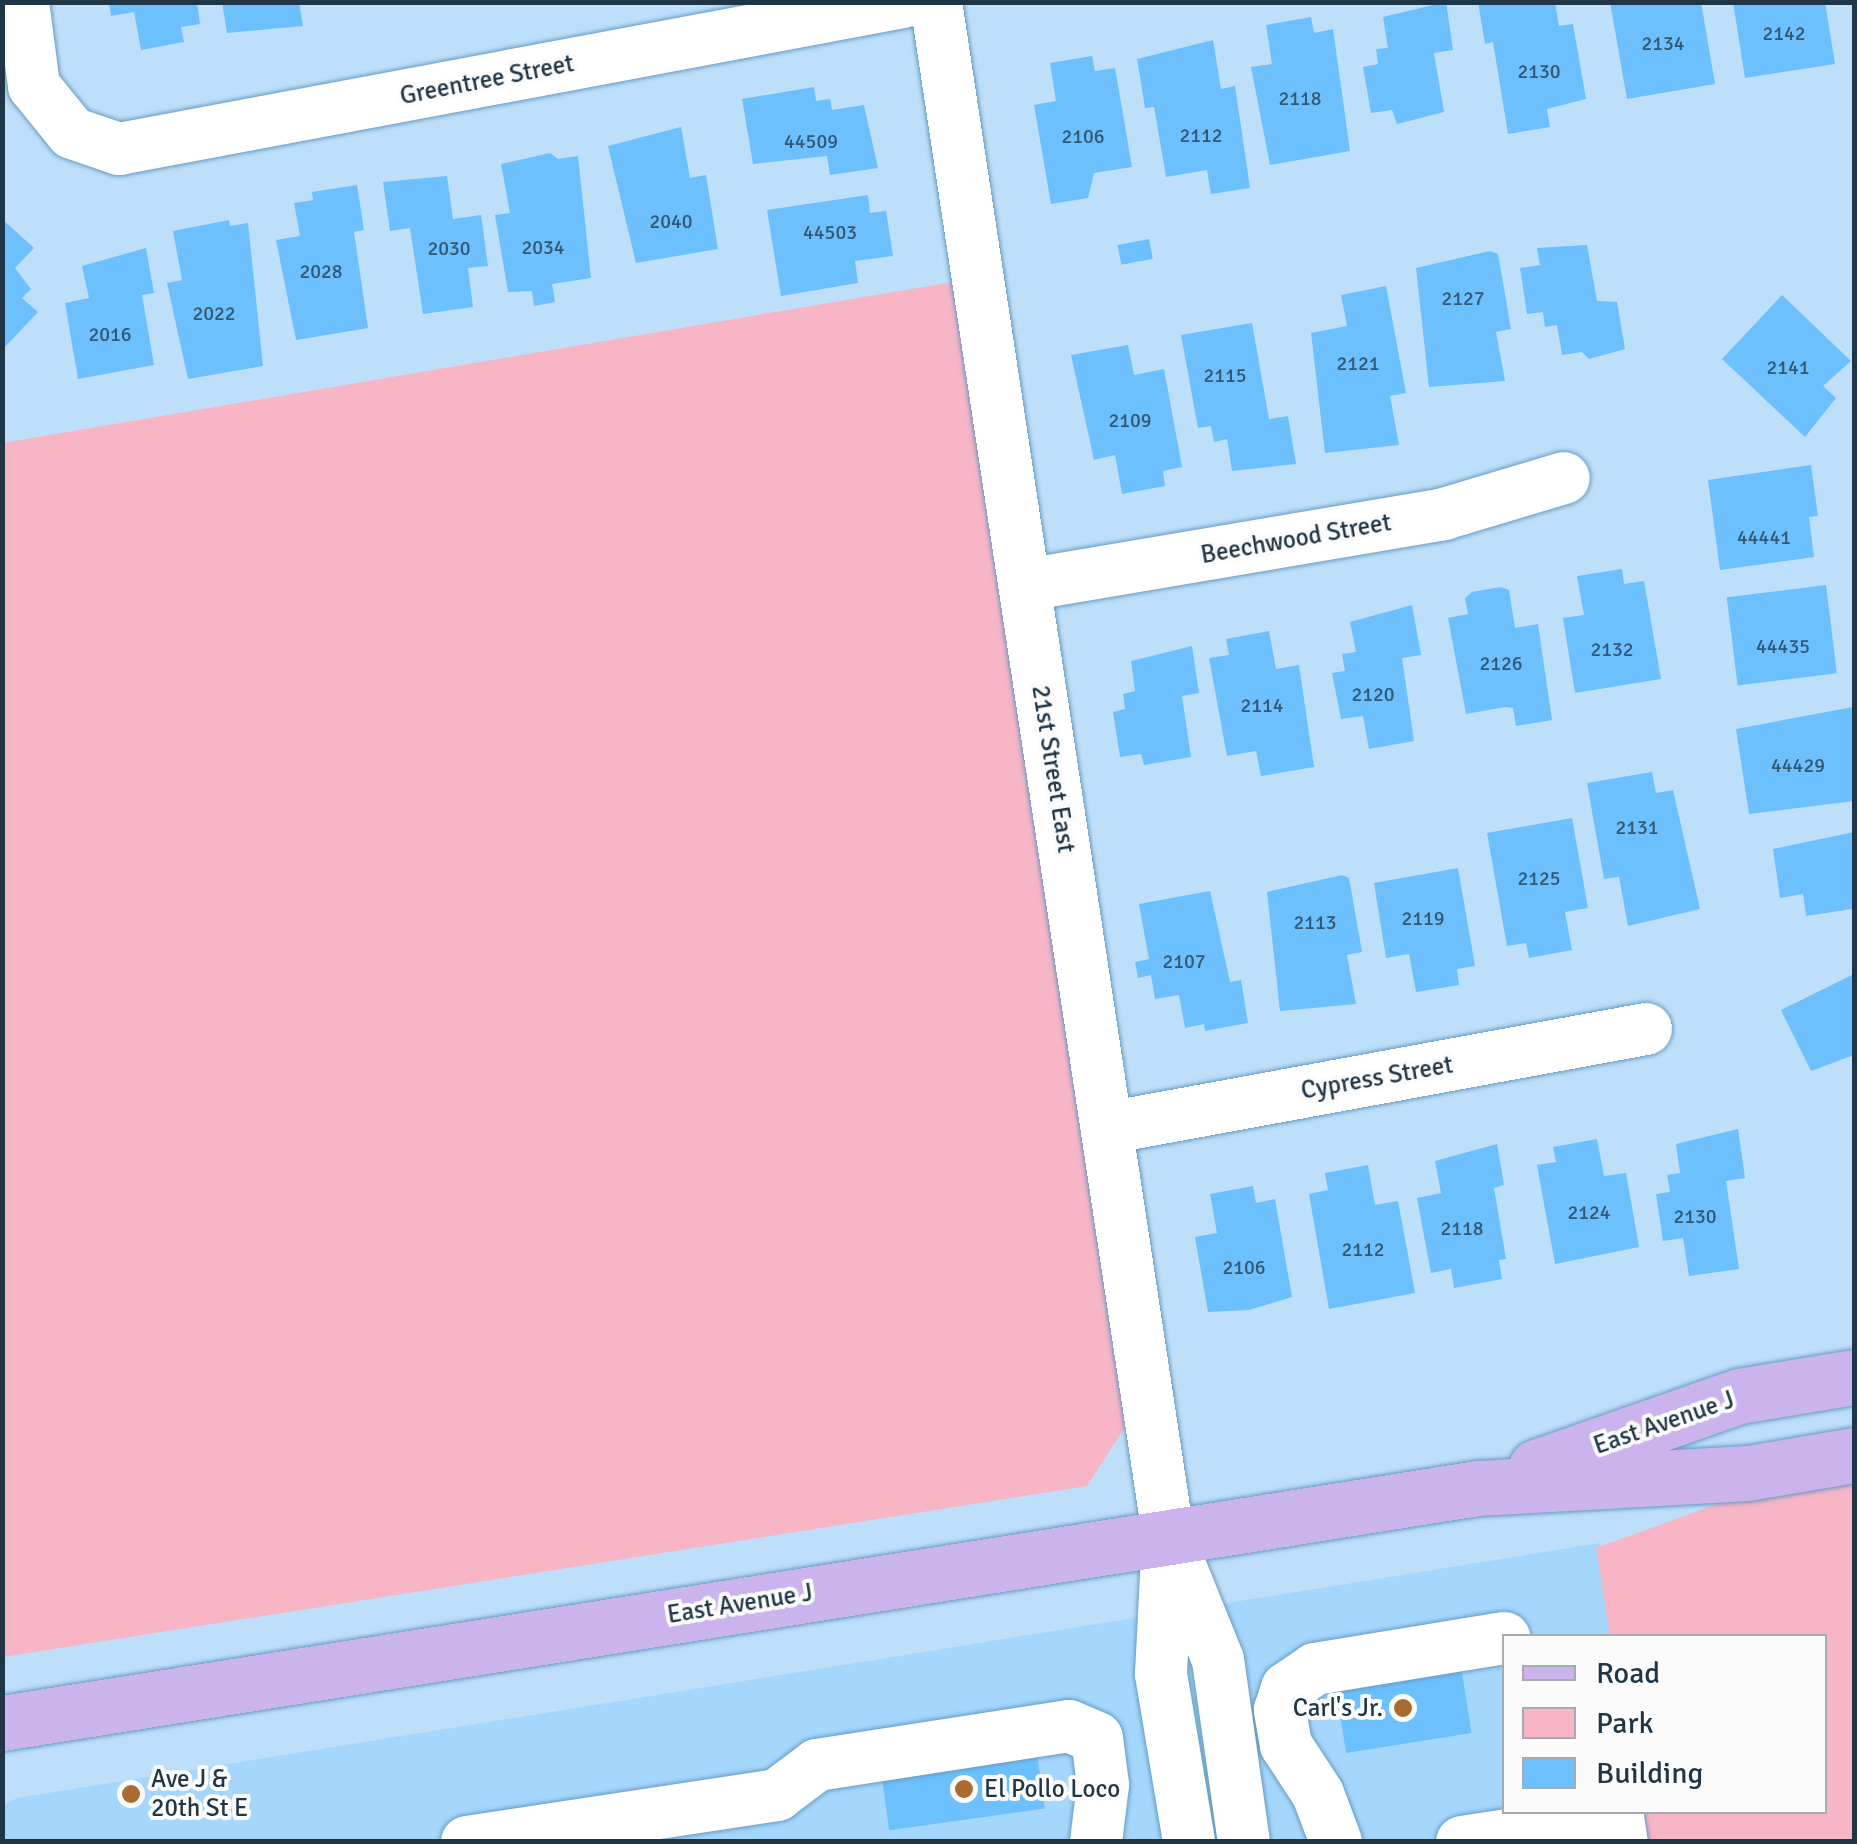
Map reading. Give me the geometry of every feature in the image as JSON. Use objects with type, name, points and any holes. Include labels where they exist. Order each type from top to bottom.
[{"type":"main road","name":"East Avenue J","points":[[1478,1488],[1739,1396],[1854,1377]]},
{"type":"main road","name":"East Avenue J","points":[[2,1723],[1478,1488],[1748,1473],[1854,1455]]},
{"type":"street","name":"Greentree Street","points":[[22,2],[34,86],[72,133],[119,149],[903,2]]},
{"type":"street","name":"21st Street East","points":[[936,2],[1168,1535]]},
{"type":"street","name":"Beechwood Street","points":[[1025,585],[1444,514],[1564,478]]},
{"type":"street","name":"Cypress Street","points":[[1108,1128],[1646,1029]]},
{"type":"street","points":[[1168,1535],[1161,1674],[1190,1842]]},
{"type":"street","points":[[1168,1535],[1218,1660],[1244,1842]]},
{"type":"street","points":[[1336,1842],[1318,1794],[1286,1746],[1280,1710],[1287,1688],[1316,1669],[1502,1638]]},
{"type":"street","points":[[467,1842],[778,1795],[817,1765],[1069,1726],[1097,1738],[1103,1785],[1096,1842]]},
{"type":"street","points":[[1462,1842],[1609,1824]]},
{"type":"shaded area","points":[[1600,1543],[1617,1634],[1502,1634],[1502,1814],[1653,1842],[3,1842],[3,1805],[17,1798]]},
{"type":"green space","points":[[953,282],[1127,1424],[1087,1486],[3,1657],[3,443]]},
{"type":"green space","points":[[1854,1470],[1854,1841],[1644,1841],[1639,1814],[1827,1814],[1827,1634],[1610,1634],[1596,1548],[1781,1481]]},
{"type":"building","points":[[109,2],[197,2],[200,24],[181,27],[184,42],[141,50],[134,12],[111,16]]},
{"type":"building","points":[[222,2],[299,2],[303,26],[227,33]]},
{"type":"building","points":[[1446,2],[1453,50],[1434,53],[1444,112],[1397,124],[1392,110],[1371,113],[1363,67],[1378,64],[1376,49],[1388,48],[1383,17]]},
{"type":"building","points":[[1478,2],[1555,2],[1559,26],[1573,24],[1586,99],[1547,109],[1550,127],[1508,134],[1493,42],[1485,44]]},
{"type":"building","points":[[1610,2],[1701,2],[1715,84],[1627,99]]},
{"type":"building","points":[[1733,2],[1825,2],[1835,64],[1745,78]]},
{"type":"building","points":[[1311,17],[1314,33],[1333,29],[1350,151],[1270,165],[1251,67],[1272,64],[1266,25]]},
{"type":"building","points":[[1213,40],[1221,89],[1235,86],[1250,188],[1211,194],[1207,170],[1166,177],[1154,107],[1145,108],[1137,59]]},
{"type":"building","points":[[1092,56],[1095,71],[1115,68],[1132,167],[1094,173],[1088,198],[1051,204],[1034,105],[1056,101],[1050,63]]},
{"type":"building","points":[[814,87],[816,101],[830,99],[832,110],[864,105],[878,168],[830,175],[827,156],[753,164],[742,99]]},
{"type":"building","points":[[681,127],[690,178],[706,175],[718,249],[636,263],[608,146]]},
{"type":"building","points":[[550,153],[558,159],[578,156],[591,278],[552,284],[555,302],[534,306],[532,291],[508,292],[495,215],[510,213],[501,164]]},
{"type":"building","points":[[447,176],[453,219],[481,215],[488,266],[468,268],[473,307],[423,314],[410,228],[390,231],[383,182]]},
{"type":"building","points":[[357,185],[364,230],[354,232],[368,328],[296,340],[276,240],[300,236],[294,203],[313,200],[312,192]]},
{"type":"building","points":[[868,195],[870,213],[886,211],[893,256],[855,261],[858,283],[781,296],[767,210]]},
{"type":"building","points":[[2,219],[34,248],[15,268],[31,289],[22,298],[38,312],[2,350]]},
{"type":"building","points":[[229,220],[230,226],[248,223],[263,366],[188,379],[167,283],[182,280],[173,231]]},
{"type":"building","points":[[1149,239],[1153,259],[1121,265],[1118,245]]},
{"type":"building","points":[[1587,245],[1597,301],[1617,302],[1625,349],[1589,359],[1582,352],[1562,355],[1557,325],[1545,327],[1543,312],[1527,314],[1520,268],[1540,265],[1537,248]]},
{"type":"building","points":[[146,248],[154,293],[142,295],[154,365],[78,379],[65,303],[89,298],[82,266]]},
{"type":"building","points":[[1490,251],[1498,254],[1511,329],[1496,332],[1505,381],[1429,387],[1416,268]]},
{"type":"building","points":[[1386,286],[1406,393],[1390,396],[1399,445],[1325,453],[1311,333],[1347,326],[1341,295]]},
{"type":"building","points":[[1782,295],[1851,361],[1823,386],[1836,398],[1805,437],[1722,359]]},
{"type":"building","points":[[1252,323],[1269,419],[1288,416],[1296,464],[1232,471],[1227,439],[1214,442],[1211,426],[1198,428],[1181,335]]},
{"type":"building","points":[[1128,345],[1134,375],[1164,369],[1182,467],[1163,471],[1165,486],[1122,494],[1115,455],[1094,460],[1071,355]]},
{"type":"building","points":[[1811,465],[1818,516],[1809,517],[1814,557],[1720,570],[1708,480]]},
{"type":"building","points":[[1622,569],[1624,584],[1644,581],[1661,679],[1575,693],[1563,618],[1584,615],[1577,576]]},
{"type":"building","points":[[1826,585],[1837,673],[1738,686],[1727,597]]},
{"type":"building","points":[[1501,587],[1509,590],[1515,628],[1538,624],[1552,720],[1516,726],[1513,708],[1505,707],[1466,714],[1448,618],[1468,614],[1465,598],[1472,592]]},
{"type":"building","points":[[1412,605],[1421,655],[1402,658],[1414,741],[1369,749],[1363,716],[1341,719],[1332,673],[1345,671],[1342,654],[1356,652],[1350,622]]},
{"type":"building","points":[[1269,631],[1276,669],[1299,665],[1314,767],[1261,776],[1256,751],[1227,756],[1209,658],[1229,655],[1226,639]]},
{"type":"building","points":[[1192,646],[1199,693],[1182,696],[1191,757],[1144,765],[1141,754],[1120,757],[1113,712],[1125,709],[1123,694],[1135,691],[1131,661]]},
{"type":"building","points":[[1853,707],[1854,801],[1749,814],[1736,729]]},
{"type":"building","points":[[1652,772],[1656,793],[1673,790],[1700,909],[1628,926],[1619,877],[1604,879],[1587,783]]},
{"type":"building","points":[[1572,818],[1588,908],[1565,912],[1572,950],[1529,958],[1526,943],[1507,946],[1487,833]]},
{"type":"building","points":[[1854,832],[1852,909],[1806,916],[1803,894],[1780,898],[1773,849]]},
{"type":"building","points":[[1458,868],[1475,966],[1457,969],[1459,985],[1416,992],[1409,954],[1386,958],[1374,883]]},
{"type":"building","points":[[1342,875],[1349,878],[1362,952],[1347,955],[1356,1004],[1280,1011],[1267,892]]},
{"type":"building","points":[[1210,891],[1230,982],[1241,980],[1248,1023],[1205,1031],[1204,1024],[1185,1028],[1179,995],[1155,999],[1151,975],[1138,978],[1135,962],[1149,959],[1139,904]]},
{"type":"building","points":[[1854,974],[1854,1055],[1811,1071],[1781,1010]]},
{"type":"building","points":[[1738,1129],[1745,1178],[1726,1181],[1739,1269],[1689,1276],[1683,1238],[1663,1241],[1656,1194],[1670,1192],[1667,1175],[1680,1173],[1676,1144]]},
{"type":"building","points":[[1597,1139],[1604,1176],[1626,1173],[1639,1247],[1555,1264],[1537,1165],[1556,1162],[1553,1147]]},
{"type":"building","points":[[1497,1144],[1504,1185],[1494,1188],[1506,1259],[1499,1260],[1502,1279],[1454,1288],[1451,1269],[1431,1273],[1417,1198],[1441,1193],[1435,1161]]},
{"type":"building","points":[[1368,1165],[1375,1205],[1398,1201],[1415,1293],[1329,1309],[1309,1194],[1328,1190],[1325,1173]]},
{"type":"building","points":[[1253,1186],[1256,1203],[1275,1199],[1292,1297],[1249,1310],[1208,1312],[1195,1237],[1217,1233],[1210,1194]]},
{"type":"building","name":"Carl's Jr.","points":[[1460,1660],[1472,1733],[1346,1753],[1335,1680]]},
{"type":"building","name":"El Pollo Loco","points":[[1036,1746],[1045,1808],[889,1830],[881,1768]]},
{"type":"place","name":"Carl's Jr.","points":[[1403,1708]]},
{"type":"place","name":"El Pollo Loco","points":[[964,1789]]},
{"type":"place","name":"Ave J & 20th St E","points":[[131,1794]]}]
